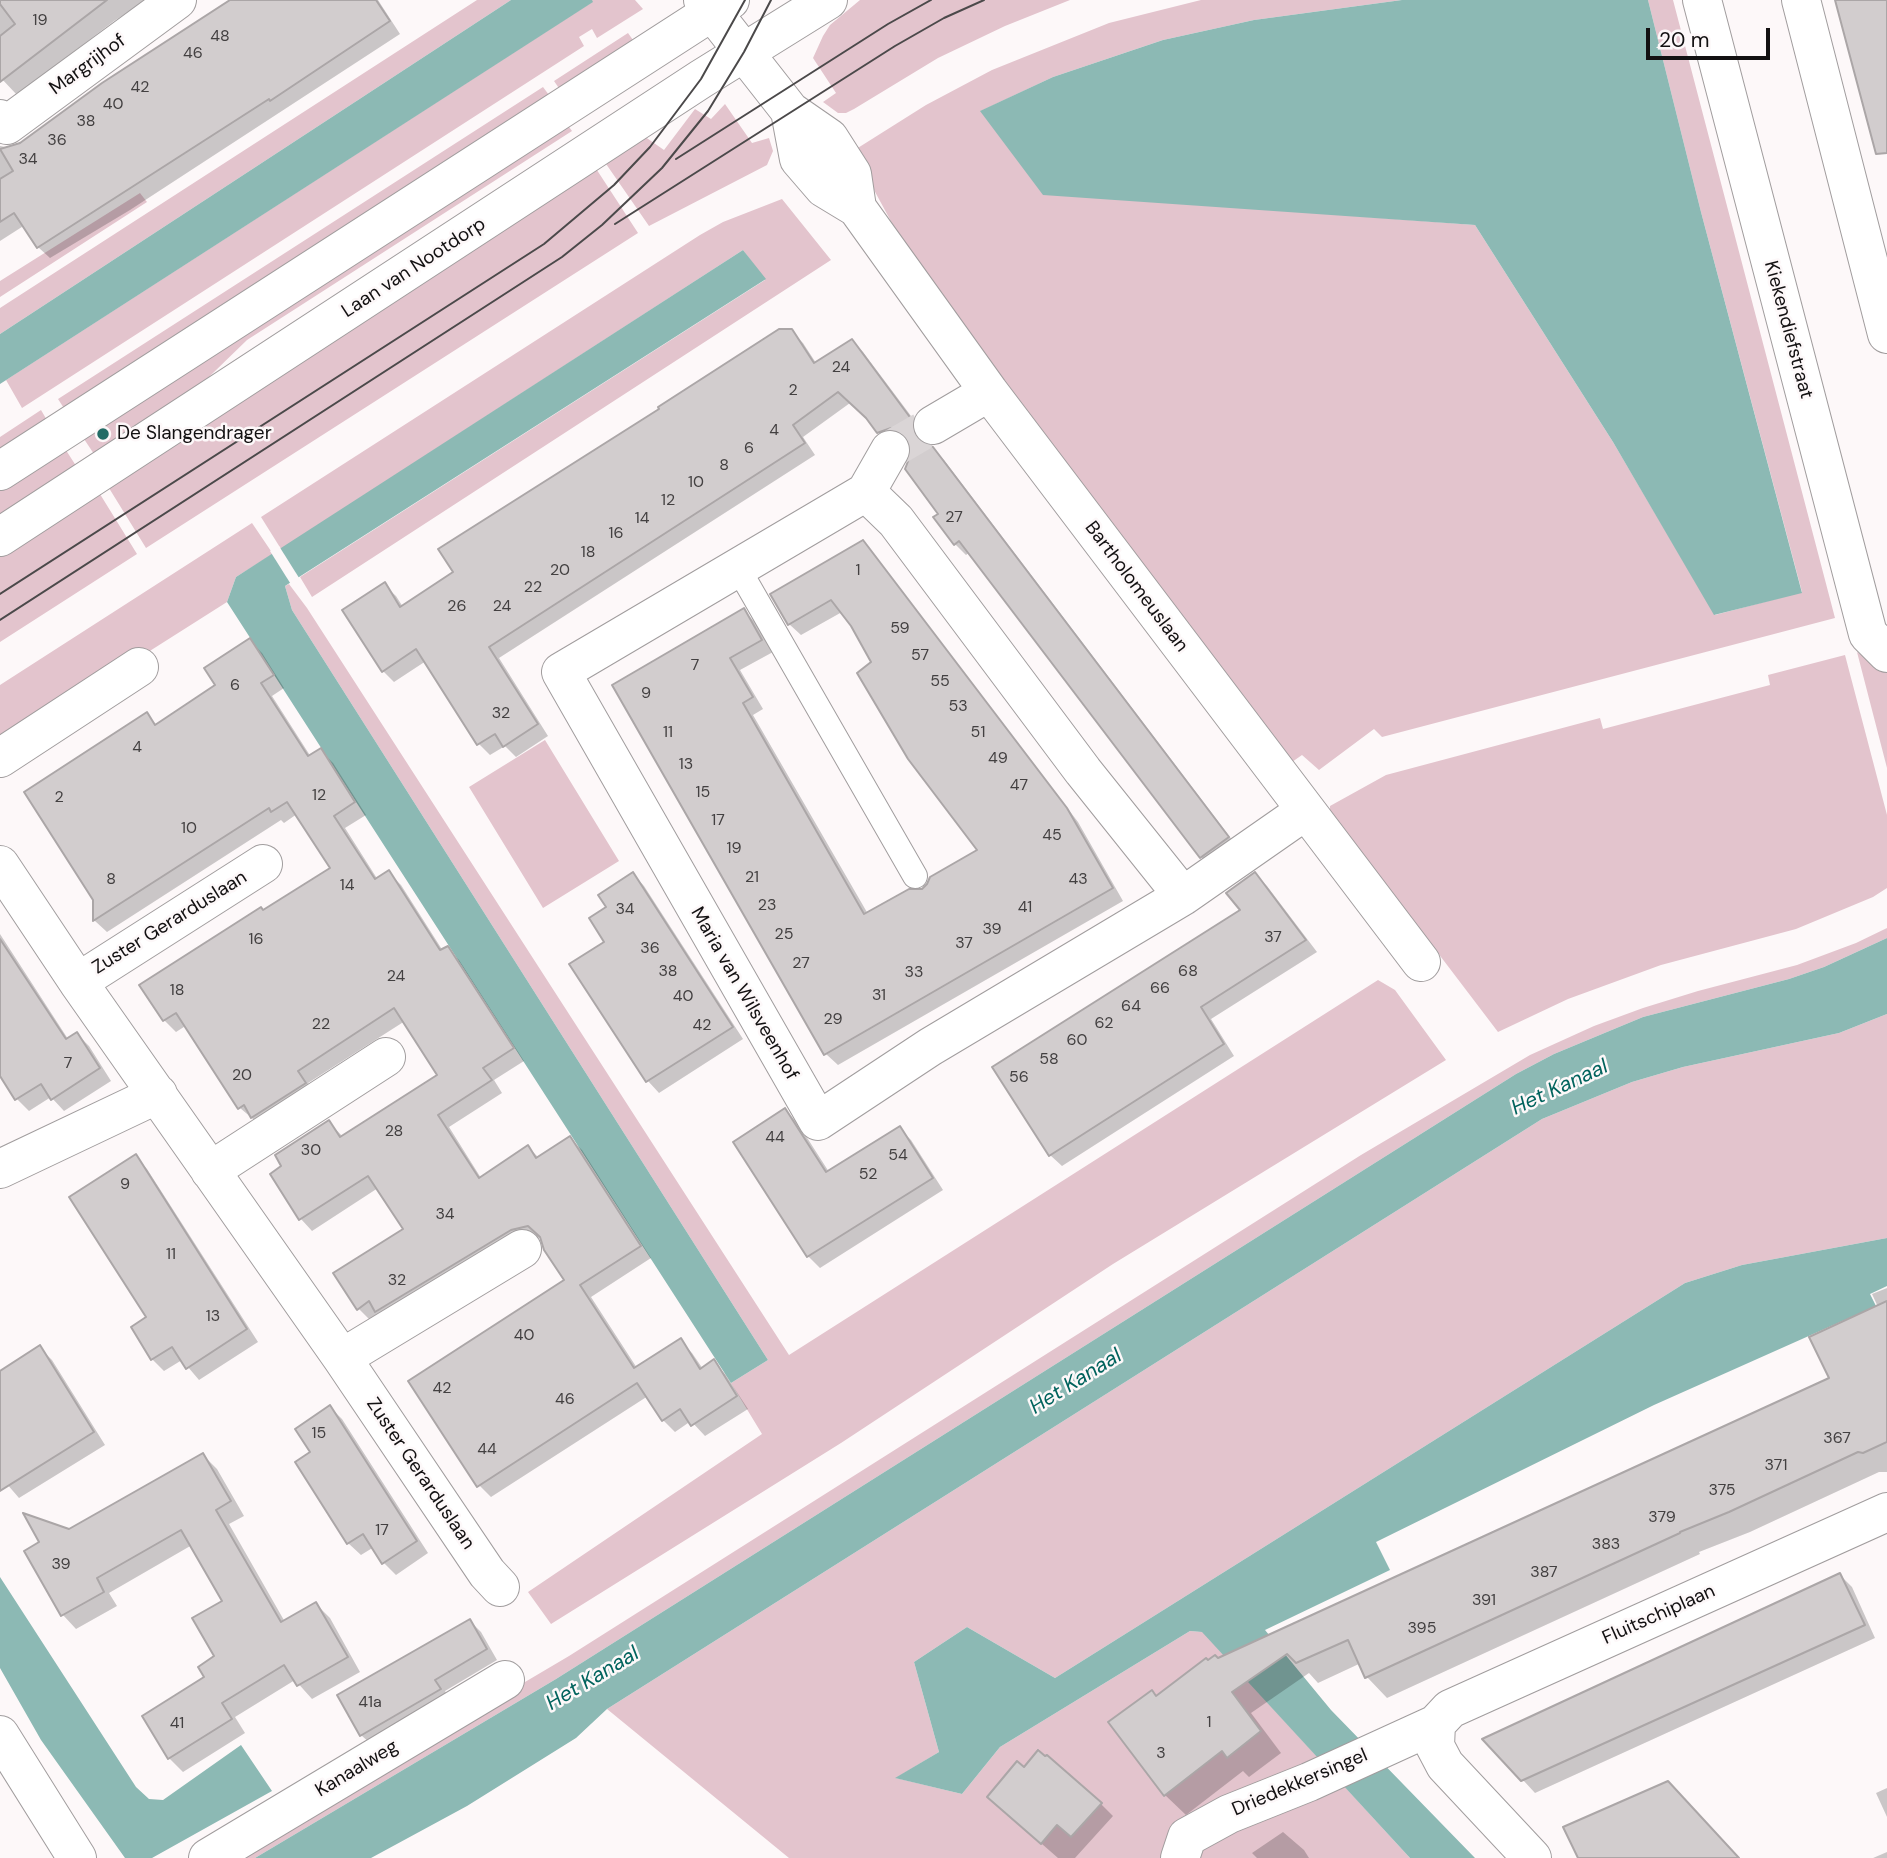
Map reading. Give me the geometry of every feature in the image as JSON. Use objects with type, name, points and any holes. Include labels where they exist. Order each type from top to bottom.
[{"type":"street","name":"Margrijhof","points":[[0,119],[6,125],[177,0]]},
{"type":"street","name":"Laan van Nootdorp","points":[[0,537],[828,0]]},
{"type":"street","name":"Kiekendiefstraat","points":[[1702,0],[1868,634],[1887,653]]},
{"type":"street","points":[[1801,0],[1887,334]]},
{"type":"street","name":"Bartholomeuslaan","points":[[715,4],[744,52],[790,111],[829,138],[852,174],[857,208],[989,392],[1421,962]]},
{"type":"street","points":[[0,471],[715,4]]},
{"type":"street","points":[[933,425],[989,392]]},
{"type":"street","name":"Maria van Wilsveenhof","points":[[890,450],[866,492],[561,672],[818,1121],[930,1047],[1183,895],[1305,811]]},
{"type":"street","points":[[866,492],[896,521],[1083,771],[1183,895]]},
{"type":"street","points":[[0,758],[139,667]]},
{"type":"street","name":"Zuster Gerarduslaan","points":[[78,982],[263,864]]},
{"type":"street","name":"Zuster Gerarduslaan","points":[[0,865],[78,982],[342,1358],[487,1573],[500,1587]]},
{"type":"street","points":[[210,1171],[386,1057]]},
{"type":"street","points":[[0,1169],[158,1094]]},
{"type":"street","points":[[342,1358],[522,1250]]},
{"type":"street","name":"Fluitschiplaan","points":[[1436,1724],[1450,1709],[1887,1511]]},
{"type":"street","name":"Kanaalweg","points":[[208,1858],[505,1679]]},
{"type":"street","points":[[1436,1724],[1435,1746],[1445,1765],[1532,1858]]},
{"type":"street","name":"Driedekkersingel","points":[[1180,1858],[1187,1837],[1228,1814],[1309,1782],[1436,1724]]},
{"type":"street","points":[[0,1735],[77,1858]]},
{"type":"lane","points":[[738,568],[915,876]]},
{"type":"shaded area","points":[[477,0],[511,0],[0,334],[0,308]]},
{"type":"shaded area","points":[[592,0],[635,0],[643,9],[597,38],[592,29],[579,37],[584,46],[22,408],[6,380]]},
{"type":"shaded area","points":[[860,0],[1070,0],[1005,26],[938,58],[854,109],[838,113],[823,102],[836,93],[813,58],[830,25]]},
{"type":"shaded area","points":[[1201,0],[1402,0],[1254,20],[1163,40],[1053,77],[981,111],[1289,211],[1475,225],[1613,442],[1715,615],[1802,592],[1648,0],[1673,0],[1835,618],[1382,737],[1374,729],[1319,770],[1302,755],[1292,762],[914,264],[853,151],[926,105],[992,70],[1109,23]]},
{"type":"shaded area","points":[[628,33],[633,40],[565,97],[554,81]]},
{"type":"shaded area","points":[[543,87],[555,103],[69,416],[58,399]]},
{"type":"shaded area","points":[[725,104],[752,143],[769,138],[773,151],[767,165],[649,226],[604,161],[641,134],[664,150],[695,109],[711,119]]},
{"type":"shaded area","points":[[564,120],[572,131],[247,340],[178,407],[98,460],[80,433]]},
{"type":"shaded area","points":[[593,164],[638,233],[146,548],[104,480]]},
{"type":"shaded area","points":[[140,193],[147,202],[0,297],[0,281]]},
{"type":"shaded area","points":[[782,199],[831,260],[312,597],[300,577],[765,280],[743,250],[281,549],[261,517],[700,235],[723,222]]},
{"type":"shaded area","points":[[41,410],[51,427],[0,460],[0,437]]},
{"type":"shaded area","points":[[62,444],[80,472],[0,523],[0,485]]},
{"type":"shaded area","points":[[95,486],[137,554],[0,642],[0,547]]},
{"type":"shaded area","points":[[252,523],[273,554],[236,577],[227,602],[0,746],[0,685]]},
{"type":"shaded area","points":[[289,584],[789,1355],[1378,980],[1395,990],[1446,1060],[1113,1264],[841,1443],[551,1624],[528,1592],[762,1434],[731,1383],[768,1360],[292,610],[285,586]]},
{"type":"shaded area","points":[[1857,652],[1887,672],[1887,768]]},
{"type":"shaded area","points":[[1845,655],[1887,815],[1887,888],[1873,897],[1796,929],[1661,965],[1568,999],[1498,1032],[1330,811],[1330,806],[1386,775],[1600,718],[1603,729],[1770,685],[1768,675]]},
{"type":"shaded area","points":[[545,740],[619,861],[543,908],[469,787]]},
{"type":"shaded area","points":[[1887,928],[1887,938],[1824,967],[1789,979],[1643,1017],[1554,1054],[1516,1074],[556,1679],[255,1858],[227,1858],[569,1656],[1361,1155],[1530,1055],[1594,1026],[1643,1008],[1797,965]]},
{"type":"shaded area","points":[[1887,1014],[1887,1238],[1742,1265],[1685,1283],[1055,1678],[967,1627],[914,1662],[939,1752],[896,1778],[962,1794],[1000,1747],[1190,1631],[1203,1632],[1410,1858],[789,1858],[607,1709],[1542,1119],[1632,1082],[1683,1067],[1839,1033]]},
{"type":"water","points":[[511,0],[593,2],[0,384],[0,334]]},
{"type":"water","points":[[1402,0],[1648,0],[1802,593],[1714,615],[1613,442],[1475,225],[1043,195],[980,111],[1053,77],[1163,40],[1254,20]]},
{"type":"water","points":[[743,250],[766,279],[285,586],[292,610],[768,1360],[731,1383],[227,602],[236,577]]},
{"type":"water","name":"Het Kanaal","points":[[1887,938],[1887,1014],[1839,1033],[1683,1067],[1632,1082],[1542,1119],[607,1709],[576,1738],[467,1806],[371,1858],[255,1858],[556,1679],[1516,1074],[1554,1054],[1643,1017],[1789,979],[1824,967]]},
{"type":"water","points":[[1887,1238],[1887,1286],[1870,1294],[1876,1306],[1654,1405],[1376,1542],[1390,1570],[1265,1630],[1331,1710],[1475,1858],[1410,1858],[1202,1632],[1190,1631],[1000,1747],[962,1794],[895,1778],[939,1752],[914,1662],[967,1627],[1055,1678],[1685,1283],[1742,1265]]},
{"type":"water","points":[[0,1577],[136,1787],[149,1799],[163,1800],[241,1745],[272,1791],[152,1858],[125,1858],[41,1740],[0,1668]]},
{"type":"pier","points":[[279,546],[301,581],[292,586],[270,551]]},
{"type":"building","points":[[0,0],[107,0],[0,82],[0,36],[15,24],[0,4]]},
{"type":"building","points":[[230,0],[376,0],[390,21],[270,101],[269,99],[37,248],[14,213],[0,222],[0,179],[13,171],[0,149],[20,143],[102,83]]},
{"type":"building","points":[[1835,0],[1887,0],[1887,153],[1876,154]]},
{"type":"building","points":[[779,329],[792,329],[814,363],[852,339],[912,420],[915,437],[923,444],[933,447],[1229,837],[1200,858],[959,541],[954,545],[933,517],[938,514],[905,469],[912,451],[908,438],[891,428],[877,433],[866,418],[838,392],[793,425],[805,443],[489,647],[538,724],[503,747],[495,734],[477,745],[416,649],[382,672],[342,610],[385,582],[400,607],[453,572],[438,549],[659,409],[658,407]]},
{"type":"building","points":[[863,540],[1067,808],[1113,888],[824,1055],[612,685],[744,608],[762,640],[730,658],[753,697],[743,703],[864,914],[909,889],[922,889],[930,877],[977,850],[908,759],[857,673],[871,662],[851,626],[831,600],[788,625],[770,594]]},
{"type":"building","points":[[250,638],[274,675],[261,683],[308,756],[321,748],[355,802],[334,816],[375,879],[389,870],[440,950],[448,946],[514,1048],[483,1068],[492,1080],[438,1115],[479,1178],[528,1145],[536,1158],[570,1136],[641,1246],[580,1285],[634,1368],[681,1338],[700,1369],[714,1359],[737,1396],[691,1426],[680,1409],[662,1421],[637,1383],[477,1487],[408,1381],[564,1280],[544,1250],[540,1237],[528,1226],[511,1230],[375,1312],[369,1301],[357,1310],[333,1273],[403,1229],[368,1176],[299,1220],[270,1174],[281,1166],[275,1155],[329,1120],[340,1137],[437,1075],[394,1008],[298,1071],[306,1083],[251,1118],[244,1105],[238,1109],[176,1013],[163,1021],[139,985],[261,907],[263,910],[330,868],[287,802],[271,812],[269,808],[93,921],[93,900],[24,792],[147,712],[155,725],[215,685],[204,668]]},
{"type":"building","points":[[633,872],[733,1027],[646,1082],[569,964],[604,942],[589,918],[606,907],[598,895]]},
{"type":"building","points":[[1255,872],[1306,940],[1201,1007],[1224,1044],[1049,1156],[992,1067],[1240,910],[1226,893]]},
{"type":"building","points":[[0,939],[66,1039],[77,1032],[100,1068],[51,1100],[41,1084],[15,1100],[0,1076]]},
{"type":"building","points":[[785,1108],[826,1172],[900,1126],[933,1178],[807,1257],[733,1142]]},
{"type":"building","points":[[136,1154],[247,1329],[186,1369],[172,1347],[151,1360],[131,1327],[146,1317],[69,1197]]},
{"type":"building","points":[[1887,1301],[1887,1442],[1863,1453],[1858,1452],[1680,1532],[1365,1678],[1348,1640],[1296,1663],[1287,1654],[1232,1692],[1261,1731],[1227,1758],[1222,1751],[1164,1796],[1108,1722],[1152,1690],[1156,1696],[1206,1658],[1208,1660],[1215,1655],[1218,1658],[1829,1378],[1809,1337]]},
{"type":"building","points":[[40,1345],[94,1432],[0,1491],[0,1371]]},
{"type":"building","points":[[330,1405],[417,1541],[382,1564],[363,1534],[347,1544],[295,1462],[310,1452],[295,1429]]},
{"type":"building","points":[[203,1453],[231,1501],[216,1510],[281,1622],[316,1602],[348,1657],[297,1686],[284,1665],[222,1703],[232,1719],[168,1759],[142,1716],[204,1677],[198,1667],[214,1656],[192,1618],[222,1601],[181,1530],[97,1578],[104,1592],[61,1616],[24,1551],[39,1542],[23,1513],[69,1529]]},
{"type":"building","points":[[1840,1573],[1865,1625],[1521,1781],[1482,1739]]},
{"type":"building","points":[[470,1619],[487,1649],[435,1680],[441,1689],[360,1736],[337,1695]]},
{"type":"building","points":[[1038,1750],[1102,1803],[1071,1837],[1057,1825],[1041,1844],[987,1797],[1017,1761],[1024,1767]]},
{"type":"building","points":[[1668,1781],[1739,1858],[1578,1858],[1563,1827]]},
{"type":"tunnel","points":[[890,450],[933,425]]},
{"type":"tram line","points":[[0,594],[544,244],[614,185],[650,147],[701,79],[745,0]]},
{"type":"tram line","points":[[0,620],[562,257],[602,225],[662,168],[708,111],[744,52],[771,0]]},
{"type":"tram line","points":[[676,159],[888,24],[931,0]]},
{"type":"tram line","points":[[615,224],[895,46],[944,18],[984,0]]},
{"type":"place","name":"De Slangendrager","points":[[103,434]]}]
